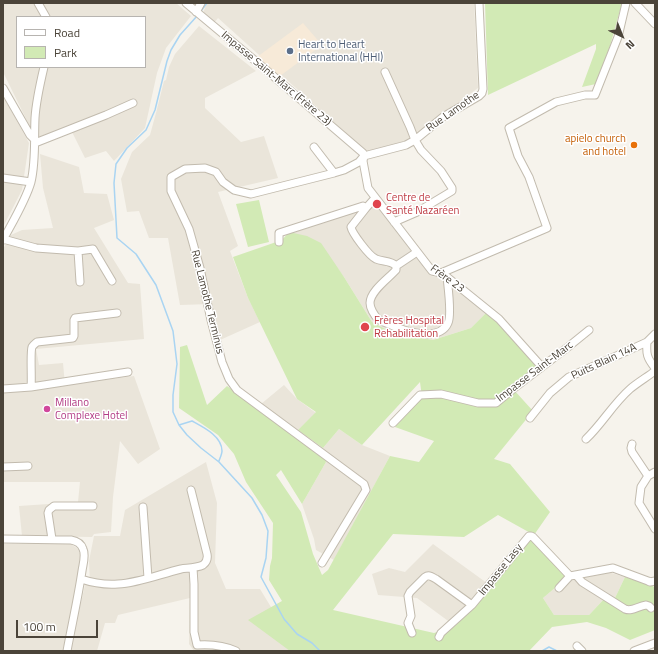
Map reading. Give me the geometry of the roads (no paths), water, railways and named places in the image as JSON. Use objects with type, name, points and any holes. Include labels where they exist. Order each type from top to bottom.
[{"type":"street","points":[[38,3],[45,16]]},
{"type":"street","name":"Impasse Saint-Marc (Frère 23)","points":[[186,3],[364,153],[364,156]]},
{"type":"street","points":[[196,12],[201,3]]},
{"type":"street","name":"Rue Lamothe","points":[[364,156],[406,145],[415,140],[442,117],[482,93],[479,3]]},
{"type":"street","points":[[417,252],[396,266],[396,270],[374,292],[370,302],[372,311],[379,320],[414,333],[428,334],[439,331],[449,322],[444,275],[548,228],[529,177],[518,156],[509,128],[556,102],[585,95],[595,95],[618,37],[626,3]]},
{"type":"street","points":[[636,3],[655,24]]},
{"type":"street","points":[[44,68],[35,117],[34,158],[31,182],[3,239],[36,248],[78,251],[94,250],[112,281]]},
{"type":"street","points":[[385,72],[415,140],[441,171],[452,188],[452,191],[417,212],[394,222]]},
{"type":"street","points":[[3,89],[34,142]]},
{"type":"street","points":[[34,142],[100,118],[133,103]]},
{"type":"street","points":[[314,146],[334,173]]},
{"type":"street","name":"Rue Lamothe Terminus","points":[[322,563],[366,490],[364,484],[238,390],[229,379],[220,355],[200,268],[189,229],[171,191],[171,177],[185,169],[205,168],[216,172],[223,182],[234,190],[251,194],[344,170],[359,162],[364,156]]},
{"type":"street","name":"Frère 23","points":[[364,156],[363,161],[368,188],[432,271],[444,275],[499,319],[542,366]]},
{"type":"street","points":[[3,178],[31,182]]},
{"type":"street","points":[[375,198],[351,227],[351,229],[371,255],[375,258],[394,263],[396,266]]},
{"type":"street","points":[[279,242],[278,233],[363,206],[366,208]]},
{"type":"street","points":[[78,251],[80,282]]},
{"type":"street","points":[[31,387],[31,353],[34,344],[37,342],[73,338],[75,318],[118,313]]},
{"type":"street","name":"Impasse Saint-Marc","points":[[393,423],[420,395],[441,394],[478,403],[496,403],[589,330]]},
{"type":"street","points":[[655,334],[647,342],[646,352],[650,362],[655,368]]},
{"type":"street","name":"Puits Blain 14A","points":[[530,418],[550,393],[569,377],[647,342]]},
{"type":"street","points":[[586,439],[597,429],[630,389],[655,371]]},
{"type":"street","points":[[3,390],[128,372]]},
{"type":"street","points":[[632,444],[632,452],[648,476]]},
{"type":"street","points":[[3,467],[28,466]]},
{"type":"street","points":[[655,472],[648,476],[641,488],[639,503],[655,529]]},
{"type":"street","points":[[81,579],[90,582],[117,584],[128,583],[182,569],[192,568],[206,562],[208,558],[191,490]]},
{"type":"street","points":[[52,539],[48,512],[51,507],[63,505],[93,506]]},
{"type":"street","points":[[143,507],[148,578]]},
{"type":"street","name":"Impasse Lasy","points":[[412,634],[408,623],[411,616],[409,594],[427,576],[436,579],[472,606],[529,536],[533,537],[573,576]]},
{"type":"street","points":[[3,539],[71,540],[76,541],[83,548],[84,555],[81,579],[67,651]]},
{"type":"street","points":[[192,568],[194,584],[194,632],[197,645],[217,645],[236,651]]},
{"type":"street","points":[[559,588],[573,576],[613,568],[648,582],[655,581]]},
{"type":"street","points":[[573,576],[625,609],[632,610],[646,605],[651,608]]},
{"type":"street","points":[[439,637],[441,633],[472,606]]},
{"type":"street","points":[[634,651],[655,643]]},
{"type":"waterway","points":[[201,11],[207,3]]},
{"type":"waterway","points":[[197,16],[180,35],[171,50],[155,110],[146,130],[127,148],[116,164],[114,183],[117,238],[136,254],[156,285],[173,331],[177,364],[173,395],[173,412],[179,425],[201,448],[219,462],[252,498],[262,515],[268,531],[266,558],[261,577],[284,619],[297,634],[312,643],[320,651]]},
{"type":"waterway","points":[[179,425],[192,421],[215,436],[219,441],[222,452],[219,461]]},
{"type":"waterway","points":[[542,651],[549,647],[557,651]]},
{"type":"place","name":"Heart to Heart International (HHI)","points":[[290,51]]},
{"type":"place","name":"apielo church and hotel","points":[[634,145]]},
{"type":"place","name":"Centre de Santé Nazaréen","points":[[377,204]]},
{"type":"place","name":"Frères Hospital Rehabilitation","points":[[365,327]]},
{"type":"place","name":"Millano Complexe Hotel","points":[[47,409]]}]
